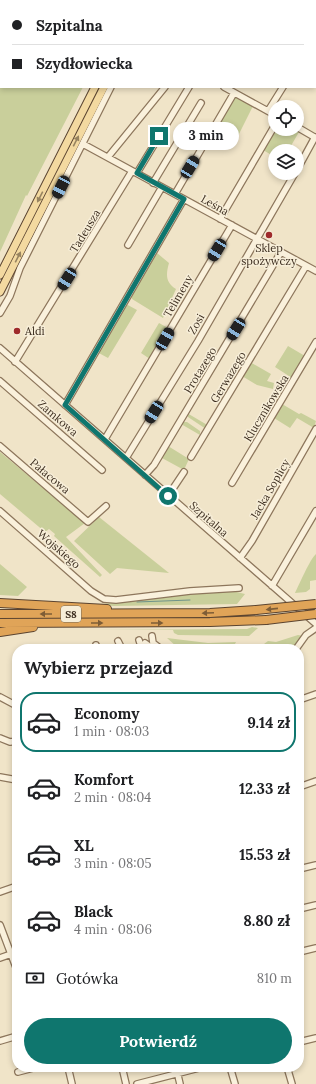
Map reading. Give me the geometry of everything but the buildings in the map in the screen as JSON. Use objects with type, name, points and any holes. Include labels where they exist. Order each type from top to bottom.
[{"type":"highway","points":[[0,602],[91,608],[141,614]]},
{"type":"highway","name":"S8","points":[[0,614],[141,614],[256,610],[316,604]]},
{"type":"highway","name":"S8","points":[[0,623],[210,622],[266,620],[316,614]]},
{"type":"highway","points":[[0,632],[28,628],[48,623]]},
{"type":"main road","points":[[0,275],[94,88]]},
{"type":"main road","points":[[0,292],[103,88]]},
{"type":"street","points":[[0,313],[10,296],[20,268],[111,88]]},
{"type":"street","points":[[108,158],[164,88]]},
{"type":"street","name":"Tadeusza","points":[[15,362],[188,88]]},
{"type":"street","points":[[226,88],[268,111]]},
{"type":"street","points":[[275,100],[282,88]]},
{"type":"street","points":[[175,194],[234,93]]},
{"type":"street","points":[[153,183],[201,103]]},
{"type":"street","points":[[304,131],[315,138],[304,158]]},
{"type":"street","points":[[220,219],[269,136]]},
{"type":"street","name":"Leśna","points":[[83,144],[316,272]]},
{"type":"street","name":"Zosi","points":[[126,458],[258,240],[291,180]]},
{"type":"street","points":[[128,245],[162,187]]},
{"type":"street","points":[[65,405],[184,199]]},
{"type":"street","name":"Telimeny","points":[[105,439],[232,226]]},
{"type":"street","name":"Protazego","points":[[145,475],[158,459],[281,252]]},
{"type":"street","name":"Gerwazego","points":[[191,456],[306,266]]},
{"type":"street","name":"Klucznikowska","points":[[232,483],[316,342]]},
{"type":"street","name":"Szpitalna","points":[[0,348],[316,624]]},
{"type":"street","name":"Zamkowa","points":[[0,381],[102,470]]},
{"type":"street","name":"Jacka Soplicy","points":[[240,558],[252,541],[316,429]]},
{"type":"street","name":"Pałacowa","points":[[0,446],[88,522],[106,506]]},
{"type":"street","points":[[168,496],[184,472]]},
{"type":"street","name":"Wojskiego","points":[[0,511],[91,591],[106,599],[116,600],[190,591],[238,588]]},
{"type":"street","points":[[272,586],[316,512]]},
{"type":"street","points":[[300,644],[306,635],[316,628]]},
{"type":"street","points":[[152,636],[153,642],[155,644]]},
{"type":"street","points":[[139,640],[140,644]]},
{"type":"street","points":[[304,698],[316,694]]},
{"type":"street","points":[[0,697],[12,703]]},
{"type":"street","points":[[0,738],[12,741]]},
{"type":"street","points":[[0,777],[12,779]]},
{"type":"street","points":[[304,785],[316,781]]},
{"type":"street","points":[[304,868],[316,865]]},
{"type":"street","points":[[0,892],[12,888]]},
{"type":"street","points":[[304,908],[316,906]]},
{"type":"street","points":[[0,925],[12,949]]},
{"type":"street","points":[[304,951],[316,948]]},
{"type":"street","points":[[0,958],[12,954]]},
{"type":"street","points":[[0,1040],[12,1037]]},
{"type":"street","points":[[304,1041],[316,1038]]},
{"type":"street","points":[[69,1072],[72,1084]]},
{"type":"street","points":[[123,1072],[126,1084]]},
{"type":"street","points":[[137,1084],[181,1072]]},
{"type":"street","points":[[231,1072],[234,1084]]},
{"type":"street","points":[[288,1072],[292,1084]]},
{"type":"street","points":[[177,1073],[180,1084]]},
{"type":"green space","points":[[0,88],[82,88],[27,196],[26,195],[0,252]]},
{"type":"green space","points":[[234,96],[253,106],[235,142],[216,132]]},
{"type":"green space","points":[[271,136],[297,136],[292,144],[268,144],[268,153],[263,150]]},
{"type":"green space","points":[[157,253],[169,263],[167,278],[170,284],[176,289],[163,318],[132,299],[131,296]]},
{"type":"green space","points":[[126,304],[137,310],[108,358],[97,352]]},
{"type":"green space","points":[[159,323],[168,328],[150,359],[141,353]]},
{"type":"green space","points":[[288,346],[305,356],[292,378],[275,367]]},
{"type":"green space","points":[[250,362],[271,374],[267,381],[274,383],[273,389],[257,385],[242,376]]},
{"type":"green space","points":[[282,404],[299,414],[301,413],[316,421],[314,428],[297,418],[290,428],[274,418]]},
{"type":"green space","points":[[187,413],[209,426],[206,429],[188,417]]},
{"type":"green space","points":[[183,422],[187,422],[200,431],[200,435],[181,424]]},
{"type":"green space","points":[[168,446],[189,459],[184,470],[162,458]]},
{"type":"green space","points":[[0,452],[85,523],[66,537],[102,575],[100,577],[54,536],[55,534],[49,529],[45,532],[0,494]]},
{"type":"green space","points":[[99,517],[169,573],[117,568],[110,574],[74,541]]},
{"type":"green space","points":[[316,554],[316,580],[310,581],[310,589],[306,592],[295,593],[308,566]]},
{"type":"green space","points":[[0,564],[27,587],[18,596],[0,595]]},
{"type":"green space","points":[[228,590],[245,594],[237,604],[94,605],[183,594]]},
{"type":"green space","points":[[252,627],[258,628],[249,636],[178,635],[174,633],[173,630],[96,630],[247,629]]},
{"type":"green space","points":[[298,635],[304,636],[297,644],[264,644],[268,641],[276,642]]},
{"type":"green space","points":[[167,638],[208,643],[236,642],[235,644],[174,644]]},
{"type":"waterway","points":[[137,602],[190,600]]},
{"type":"place","name":"Sklep spożywczy","points":[[269,235]]},
{"type":"place","name":"Aldi","points":[[17,331]]},
{"type":"route","points":[[159,136],[137,173],[184,199],[65,405],[168,496]]}]
